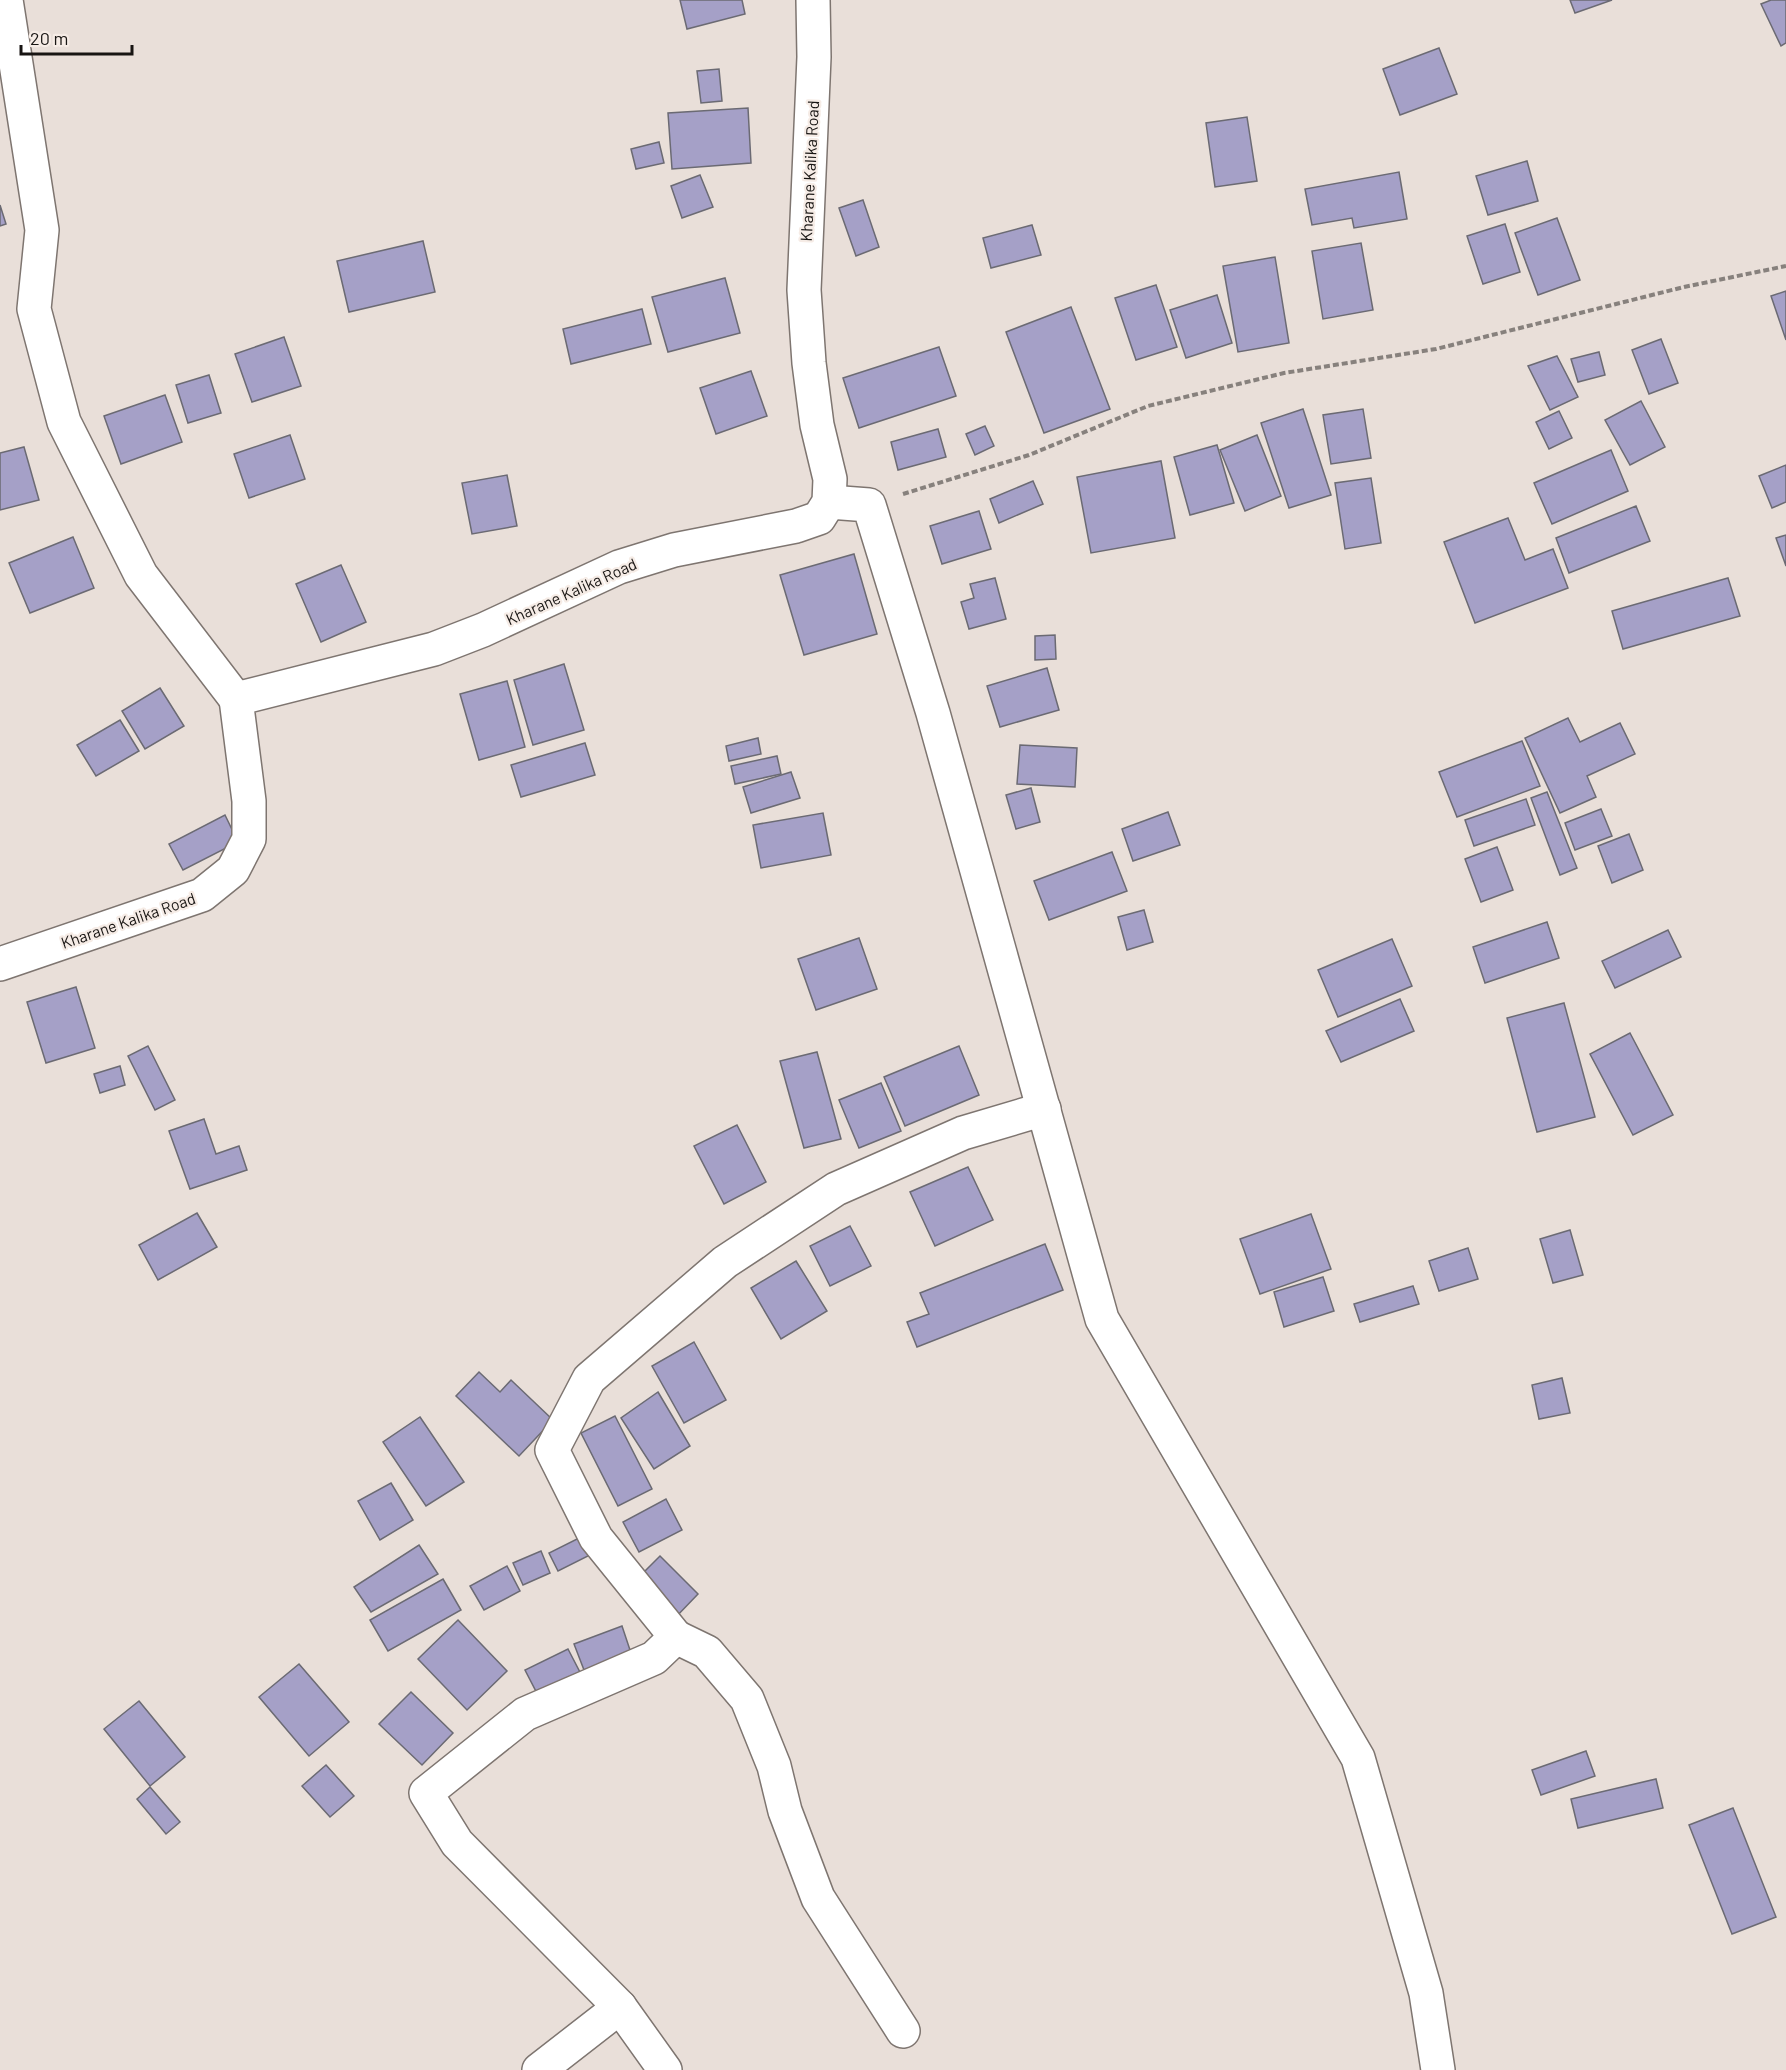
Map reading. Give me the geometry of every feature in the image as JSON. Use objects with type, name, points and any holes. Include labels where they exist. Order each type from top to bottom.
[{"type":"street","points":[[6,0],[42,230],[34,309],[64,422],[141,575],[236,699]]},
{"type":"street","name":"Kharane Kalika Road","points":[[0,964],[202,895],[233,870],[249,839],[249,801],[236,699],[434,649],[483,630],[619,567],[674,550],[796,526],[819,518],[829,502],[830,479],[817,425],[809,363],[804,290],[814,57],[813,0]]},
{"type":"street","points":[[829,502],[869,505],[933,712],[1102,1319],[1358,1758],[1426,1993],[1438,2070]]},
{"type":"street","points":[[903,2031],[818,1898],[785,1811],[774,1766],[747,1699],[707,1652],[676,1637],[596,1538],[552,1450],[589,1379],[725,1262],[836,1189],[963,1133],[1044,1109]]},
{"type":"street","points":[[665,2070],[620,2007],[457,1843],[426,1793],[525,1714],[654,1658],[676,1637]]},
{"type":"street","points":[[539,2070],[620,2007]]},
{"type":"path","points":[[869,505],[1029,455],[1148,406],[1284,373],[1436,349],[1684,287],[1786,266]]},
{"type":"building","points":[[680,0],[742,0],[745,14],[687,29]]},
{"type":"building","points":[[1570,0],[1612,0],[1575,13]]},
{"type":"building","points":[[1771,0],[1786,0],[1786,43],[1781,46],[1761,4]]},
{"type":"building","points":[[1439,48],[1457,94],[1400,115],[1383,69]]},
{"type":"building","points":[[719,69],[722,101],[701,103],[697,71]]},
{"type":"building","points":[[748,108],[751,163],[672,169],[668,113]]},
{"type":"building","points":[[1247,117],[1257,181],[1215,187],[1206,123]]},
{"type":"building","points":[[659,142],[664,163],[636,169],[631,149]]},
{"type":"building","points":[[1527,161],[1538,201],[1488,215],[1476,176]]},
{"type":"building","points":[[1399,172],[1407,219],[1354,228],[1352,218],[1312,225],[1305,189]]},
{"type":"building","points":[[700,175],[713,207],[682,218],[671,186]]},
{"type":"building","points":[[863,200],[879,247],[856,256],[839,208]]},
{"type":"building","points":[[0,205],[6,224],[0,226]]},
{"type":"building","points":[[1557,218],[1580,280],[1538,295],[1515,233]]},
{"type":"building","points":[[1505,224],[1520,272],[1483,284],[1467,236]]},
{"type":"building","points":[[1032,225],[1041,255],[991,268],[983,238]]},
{"type":"building","points":[[423,241],[435,292],[349,312],[337,261]]},
{"type":"building","points":[[1361,243],[1373,310],[1323,319],[1312,251]]},
{"type":"building","points":[[1275,257],[1289,343],[1238,352],[1223,266]]},
{"type":"building","points":[[725,278],[740,333],[668,352],[652,297]]},
{"type":"building","points":[[1156,285],[1177,347],[1136,360],[1115,298]]},
{"type":"building","points":[[1786,291],[1786,340],[1771,296]]},
{"type":"building","points":[[1217,295],[1232,343],[1186,358],[1170,310]]},
{"type":"building","points":[[1071,307],[1110,409],[1044,433],[1006,332]]},
{"type":"building","points":[[642,309],[651,344],[571,364],[563,329]]},
{"type":"building","points":[[284,337],[301,386],[252,402],[235,354]]},
{"type":"building","points":[[1661,339],[1678,383],[1649,394],[1632,350]]},
{"type":"building","points":[[939,347],[956,396],[859,428],[843,378]]},
{"type":"building","points":[[1599,352],[1605,375],[1578,382],[1571,359]]},
{"type":"building","points":[[1557,356],[1578,397],[1550,410],[1528,366]]},
{"type":"building","points":[[751,371],[767,416],[716,434],[700,388]]},
{"type":"building","points":[[209,375],[221,413],[188,423],[176,385]]},
{"type":"building","points":[[165,395],[182,442],[121,464],[104,416]]},
{"type":"building","points":[[1641,401],[1665,447],[1630,465],[1605,420]]},
{"type":"building","points":[[1303,409],[1331,495],[1289,508],[1261,423]]},
{"type":"building","points":[[1363,409],[1371,458],[1331,464],[1323,415]]},
{"type":"building","points":[[1559,411],[1572,438],[1549,449],[1536,422]]},
{"type":"building","points":[[985,426],[994,446],[975,455],[966,434]]},
{"type":"building","points":[[938,429],[946,457],[898,470],[891,442]]},
{"type":"building","points":[[290,435],[305,479],[249,498],[234,454]]},
{"type":"building","points":[[1257,435],[1281,496],[1245,511],[1220,450]]},
{"type":"building","points":[[1217,445],[1234,503],[1190,515],[1174,457]]},
{"type":"building","points":[[24,447],[39,500],[0,510],[0,453]]},
{"type":"building","points":[[1611,450],[1628,491],[1552,524],[1534,483]]},
{"type":"building","points":[[1161,461],[1175,538],[1091,553],[1077,477]]},
{"type":"building","points":[[1786,465],[1786,502],[1772,508],[1759,476]]},
{"type":"building","points":[[507,475],[517,526],[472,534],[462,483]]},
{"type":"building","points":[[1371,478],[1381,543],[1345,549],[1335,483]]},
{"type":"building","points":[[1033,481],[1043,504],[999,523],[990,499]]},
{"type":"building","points":[[1636,506],[1650,541],[1569,573],[1556,538]]},
{"type":"building","points":[[979,511],[991,549],[942,564],[930,526]]},
{"type":"building","points":[[1508,518],[1525,560],[1553,549],[1568,588],[1475,623],[1444,542]]},
{"type":"building","points":[[1786,535],[1786,566],[1776,538]]},
{"type":"building","points":[[73,537],[94,588],[30,613],[9,563]]},
{"type":"building","points":[[854,554],[877,634],[804,655],[780,575]]},
{"type":"building","points":[[341,565],[366,622],[321,642],[296,584]]},
{"type":"building","points":[[995,578],[1006,619],[969,629],[961,602],[974,598],[970,584]]},
{"type":"building","points":[[1728,578],[1740,616],[1623,649],[1612,611]]},
{"type":"building","points":[[1055,635],[1056,659],[1035,660],[1035,636]]},
{"type":"building","points":[[564,664],[584,730],[533,745],[514,680]]},
{"type":"building","points":[[1047,668],[1059,710],[1000,727],[987,686]]},
{"type":"building","points":[[507,681],[525,747],[479,760],[460,694]]},
{"type":"building","points":[[160,688],[184,726],[145,749],[122,711]]},
{"type":"building","points":[[1568,718],[1580,742],[1620,723],[1635,754],[1587,776],[1596,797],[1560,813],[1525,738]]},
{"type":"building","points":[[120,720],[139,751],[96,776],[77,745]]},
{"type":"building","points":[[758,738],[761,754],[729,761],[726,746]]},
{"type":"building","points":[[1522,741],[1540,786],[1457,817],[1439,772]]},
{"type":"building","points":[[585,743],[595,775],[521,797],[511,765]]},
{"type":"building","points":[[1020,745],[1077,748],[1075,787],[1017,784]]},
{"type":"building","points":[[777,756],[781,774],[735,784],[731,766]]},
{"type":"building","points":[[791,772],[800,798],[751,813],[743,787]]},
{"type":"building","points":[[1031,788],[1040,822],[1016,829],[1006,795]]},
{"type":"building","points":[[1547,792],[1577,868],[1560,875],[1531,798]]},
{"type":"building","points":[[1526,799],[1535,825],[1474,846],[1465,820]]},
{"type":"building","points":[[1601,809],[1612,836],[1575,850],[1565,823]]},
{"type":"building","points":[[1168,812],[1180,845],[1133,861],[1122,829]]},
{"type":"building","points":[[823,813],[831,855],[761,868],[753,825]]},
{"type":"building","points":[[225,815],[238,842],[183,870],[169,844]]},
{"type":"building","points":[[1629,834],[1643,870],[1612,883],[1598,846]]},
{"type":"building","points":[[1497,847],[1513,890],[1481,902],[1465,859]]},
{"type":"building","points":[[1112,852],[1127,891],[1049,920],[1034,881]]},
{"type":"building","points":[[1144,910],[1153,942],[1127,950],[1118,917]]},
{"type":"building","points":[[1547,922],[1559,958],[1485,983],[1473,947]]},
{"type":"building","points":[[1668,930],[1681,957],[1615,988],[1602,961]]},
{"type":"building","points":[[859,938],[877,989],[816,1010],[798,959]]},
{"type":"building","points":[[1392,939],[1412,986],[1338,1017],[1318,970]]},
{"type":"building","points":[[76,987],[95,1048],[46,1063],[27,1002]]},
{"type":"building","points":[[1400,999],[1414,1031],[1341,1062],[1326,1031]]},
{"type":"building","points":[[1564,1003],[1595,1117],[1537,1132],[1507,1018]]},
{"type":"building","points":[[1630,1033],[1673,1115],[1633,1135],[1590,1054]]},
{"type":"building","points":[[148,1046],[175,1100],[155,1110],[128,1056]]},
{"type":"building","points":[[959,1046],[979,1095],[905,1126],[884,1077]]},
{"type":"building","points":[[817,1052],[841,1139],[804,1148],[780,1061]]},
{"type":"building","points":[[120,1066],[125,1085],[100,1093],[94,1074]]},
{"type":"building","points":[[881,1083],[901,1131],[859,1148],[839,1100]]},
{"type":"building","points":[[204,1119],[216,1154],[239,1146],[247,1170],[190,1189],[169,1131]]},
{"type":"building","points":[[737,1125],[766,1182],[724,1204],[694,1146]]},
{"type":"building","points":[[968,1167],[993,1220],[935,1246],[910,1192]]},
{"type":"building","points":[[197,1213],[217,1247],[158,1280],[139,1245]]},
{"type":"building","points":[[1311,1214],[1331,1269],[1260,1294],[1240,1239]]},
{"type":"building","points":[[850,1226],[871,1266],[830,1286],[810,1246]]},
{"type":"building","points":[[1570,1230],[1583,1275],[1553,1283],[1540,1239]]},
{"type":"building","points":[[1045,1244],[1063,1290],[917,1347],[907,1322],[929,1314],[920,1293]]},
{"type":"building","points":[[1468,1248],[1478,1279],[1439,1291],[1429,1261]]},
{"type":"building","points":[[796,1261],[827,1311],[781,1339],[751,1288]]},
{"type":"building","points":[[1323,1277],[1334,1311],[1284,1327],[1274,1292]]},
{"type":"building","points":[[1413,1286],[1419,1304],[1360,1322],[1354,1304]]},
{"type":"building","points":[[694,1342],[726,1400],[684,1423],[652,1366]]},
{"type":"building","points":[[479,1372],[500,1392],[511,1380],[553,1420],[519,1456],[456,1396]]},
{"type":"building","points":[[1562,1378],[1570,1413],[1539,1419],[1532,1385]]},
{"type":"building","points":[[658,1392],[690,1446],[654,1469],[621,1418]]},
{"type":"building","points":[[615,1416],[652,1489],[618,1506],[581,1433]]},
{"type":"building","points":[[420,1417],[464,1482],[426,1506],[383,1442]]},
{"type":"building","points":[[391,1483],[413,1520],[380,1540],[358,1501]]},
{"type":"building","points":[[666,1499],[682,1530],[639,1552],[623,1522]]},
{"type":"building","points":[[581,1537],[590,1555],[558,1571],[549,1553]]},
{"type":"building","points":[[419,1545],[438,1574],[371,1612],[354,1587]]},
{"type":"building","points":[[541,1551],[550,1573],[523,1585],[513,1563]]},
{"type":"building","points":[[660,1556],[698,1594],[674,1619],[635,1581]]},
{"type":"building","points":[[507,1566],[520,1591],[484,1610],[470,1586]]},
{"type":"building","points":[[443,1579],[461,1610],[388,1651],[370,1620]]},
{"type":"building","points":[[458,1620],[507,1671],[467,1710],[418,1659]]},
{"type":"building","points":[[622,1626],[631,1653],[584,1670],[574,1644]]},
{"type":"building","points":[[568,1649],[584,1680],[541,1701],[525,1670]]},
{"type":"building","points":[[299,1664],[349,1722],[309,1756],[259,1697]]},
{"type":"building","points":[[411,1692],[453,1733],[422,1765],[379,1724]]},
{"type":"building","points":[[139,1701],[185,1757],[150,1786],[104,1729]]},
{"type":"building","points":[[1586,1751],[1595,1776],[1541,1795],[1532,1770]]},
{"type":"building","points":[[326,1765],[354,1796],[330,1817],[302,1786]]},
{"type":"building","points":[[1656,1779],[1663,1808],[1578,1828],[1571,1799]]},
{"type":"building","points":[[150,1787],[180,1822],[166,1834],[137,1799]]},
{"type":"building","points":[[1733,1808],[1776,1917],[1732,1934],[1689,1825]]}]
